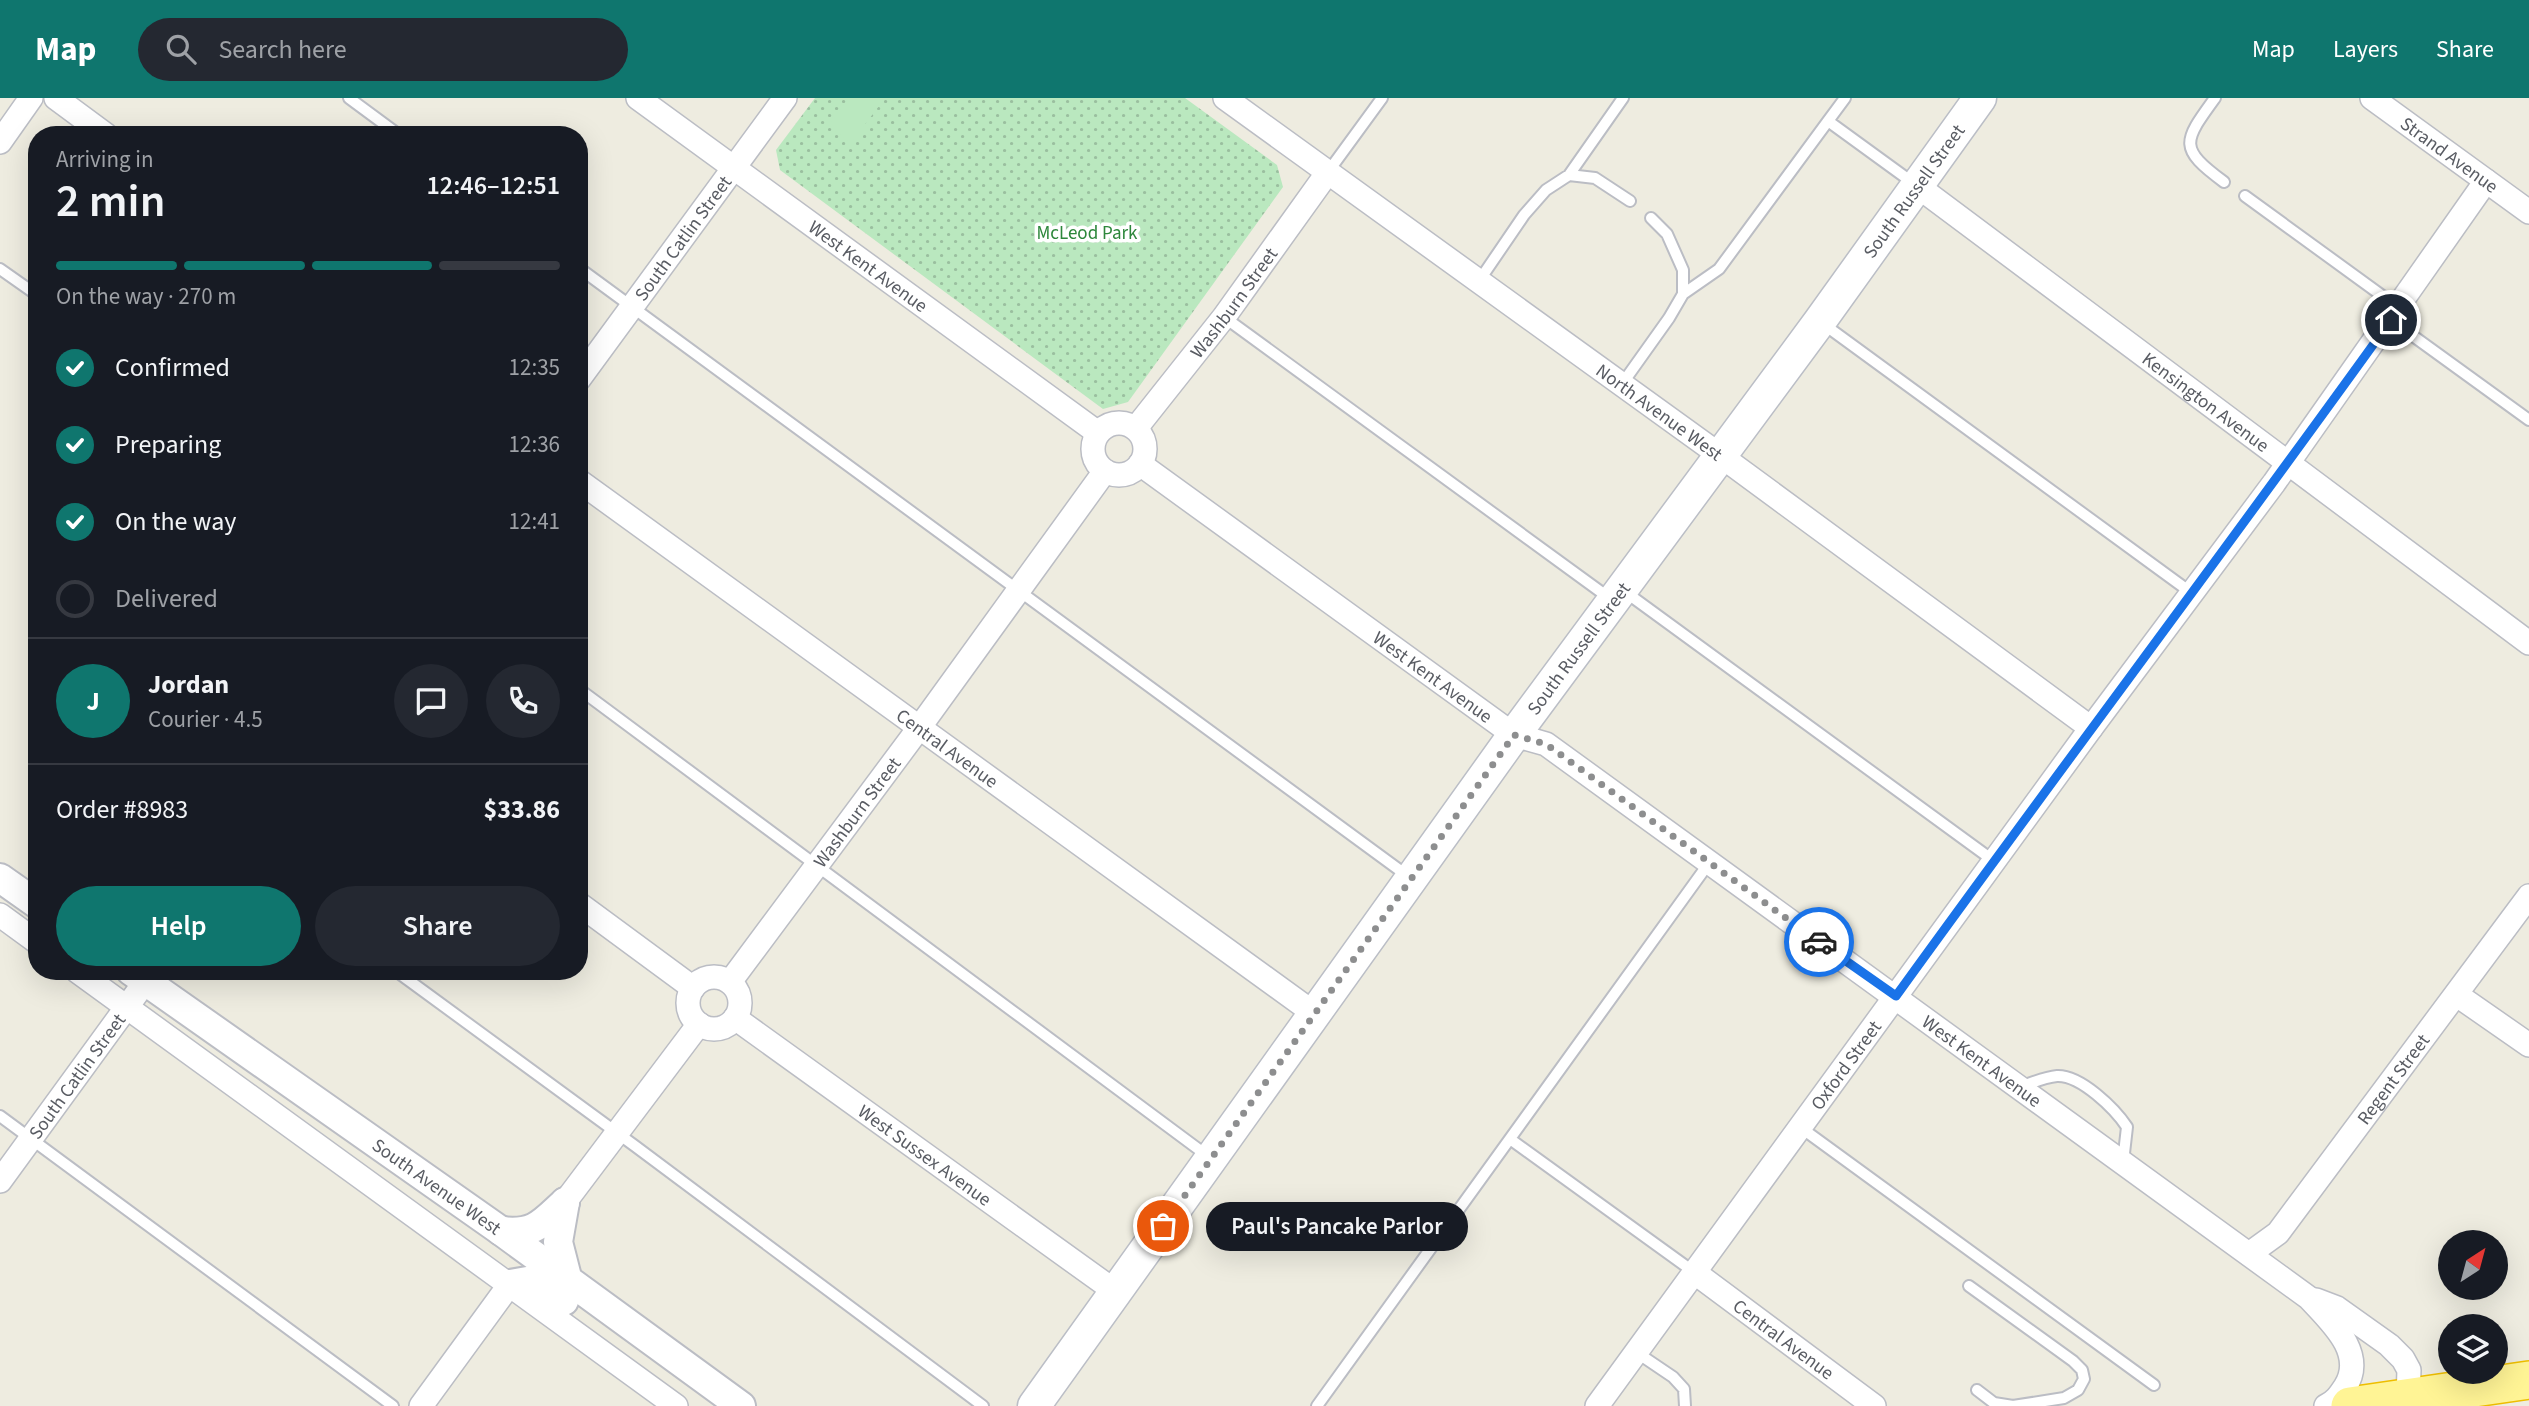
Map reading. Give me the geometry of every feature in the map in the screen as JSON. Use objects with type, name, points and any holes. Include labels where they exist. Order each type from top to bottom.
[{"type":"highway","points":[[2350,1406],[2404,1402],[2529,1380]]},
{"type":"main road","name":"South Russell Street","points":[[1040,1404],[1116,1292],[1514,735],[1820,321],[1980,98]]},
{"type":"street","points":[[0,142],[31,98]]},
{"type":"street","points":[[56,98],[94,126]]},
{"type":"street","name":"West Kent Avenue","points":[[638,98],[1098,433]]},
{"type":"street","name":"South Catlin Street","points":[[588,366],[785,98]]},
{"type":"street","name":"North Avenue West","points":[[1225,98],[1721,456],[2091,728]]},
{"type":"street","name":"Strand Avenue","points":[[2372,98],[2529,212]]},
{"type":"street","name":"Washburn Street","points":[[1136,428],[1224,317],[1328,172]]},
{"type":"street","name":"Oxford Street","points":[[1597,1406],[2091,728],[2289,462],[2486,181]]},
{"type":"street","name":"Kensington Avenue","points":[[1916,185],[2529,643]]},
{"type":"street","points":[[1117,422],[1136,428],[1144,442],[1145,451],[1140,464],[1121,475],[1105,471],[1093,456],[1093,446],[1098,433],[1117,422]]},
{"type":"street","name":"West Kent Avenue","points":[[1140,464],[1514,735],[1546,744],[2309,1298],[2339,1332],[2351,1355],[2352,1369],[2348,1383],[2335,1401],[2326,1406]]},
{"type":"street","name":"Washburn Street","points":[[730,982],[919,729],[1105,471]]},
{"type":"street","name":"Central Avenue","points":[[588,488],[1315,1014]]},
{"type":"street","points":[[0,878],[28,898]]},
{"type":"street","name":"Regent Street","points":[[2249,1254],[2278,1233],[2529,896]]},
{"type":"street","points":[[588,911],[693,988]]},
{"type":"street","points":[[0,915],[28,935]]},
{"type":"street","points":[[712,976],[730,982],[740,996],[735,1018],[725,1027],[717,1029],[707,1028],[692,1018],[688,1000],[693,988],[703,979],[712,976]]},
{"type":"street","name":"South Avenue West","points":[[89,980],[676,1406]]},
{"type":"street","name":"South Catlin Street","points":[[0,1181],[128,1009],[142,980]]},
{"type":"street","name":"South Avenue West","points":[[151,980],[741,1406]]},
{"type":"street","points":[[2457,995],[2529,1045]]},
{"type":"street","name":"West Sussex Avenue","points":[[735,1018],[1116,1292]]},
{"type":"street","points":[[501,1231],[519,1233],[531,1230],[565,1202],[699,1024]]},
{"type":"street","points":[[565,1202],[558,1242],[568,1281]]},
{"type":"street","name":"Central Avenue","points":[[1694,1272],[1874,1406]]},
{"type":"street","points":[[421,1406],[510,1284],[533,1279],[617,1338],[668,1353]]},
{"type":"street","name":"West Kent Avenue","points":[[2309,1298],[2337,1308],[2396,1352],[2409,1370],[2404,1402]]},
{"type":"lane","points":[[349,98],[386,126]]},
{"type":"lane","points":[[1328,172],[1382,98]]},
{"type":"lane","points":[[1479,281],[1524,215],[1546,190],[1569,175],[1623,98]]},
{"type":"lane","points":[[1622,384],[1683,294],[1719,269],[1845,98]]},
{"type":"lane","points":[[2215,98],[2193,127],[2190,146],[2192,156],[2224,182]]},
{"type":"lane","points":[[1828,121],[1916,185]]},
{"type":"lane","points":[[1569,175],[1595,178],[1630,201]]},
{"type":"lane","points":[[2245,196],[2529,420]]},
{"type":"lane","points":[[1651,218],[1667,234],[1683,270],[1683,294]]},
{"type":"lane","points":[[0,269],[28,289]]},
{"type":"lane","points":[[588,275],[1411,879]]},
{"type":"lane","points":[[1224,317],[1994,861]]},
{"type":"lane","points":[[1820,321],[2193,594]]},
{"type":"lane","points":[[588,696],[1211,1159]]},
{"type":"lane","points":[[1317,1406],[1709,863]]},
{"type":"lane","points":[[408,980],[983,1406]]},
{"type":"lane","points":[[2020,1087],[2058,1076],[2074,1079],[2116,1110],[2127,1127],[2123,1162]]},
{"type":"lane","points":[[0,1116],[393,1406]]},
{"type":"lane","points":[[1800,1127],[2154,1384]]},
{"type":"lane","points":[[1510,1139],[1694,1272]]},
{"type":"lane","points":[[1969,1286],[2073,1361],[2082,1370],[2084,1379],[2078,1390],[2064,1398],[2013,1406],[1994,1403],[1977,1390]]},
{"type":"lane","points":[[1636,1352],[1673,1377],[1684,1389],[1685,1406]]},
{"type":"green space","name":"McLeod Park","points":[[815,98],[1185,98],[1277,165],[1283,187],[1128,402],[1103,409],[780,170],[776,150]]},
{"type":"green space","points":[[849,98],[885,98],[851,143],[828,126]]},
{"type":"way so far","points":[[1163,1226],[1514,735],[1546,744],[1819,942]]},
{"type":"place","name":"Paul's Pancake Parlor","points":[[1163,1226]]},
{"type":"route","points":[[1819,942],[1896,996],[2091,728],[2193,594],[2391,320]]}]
